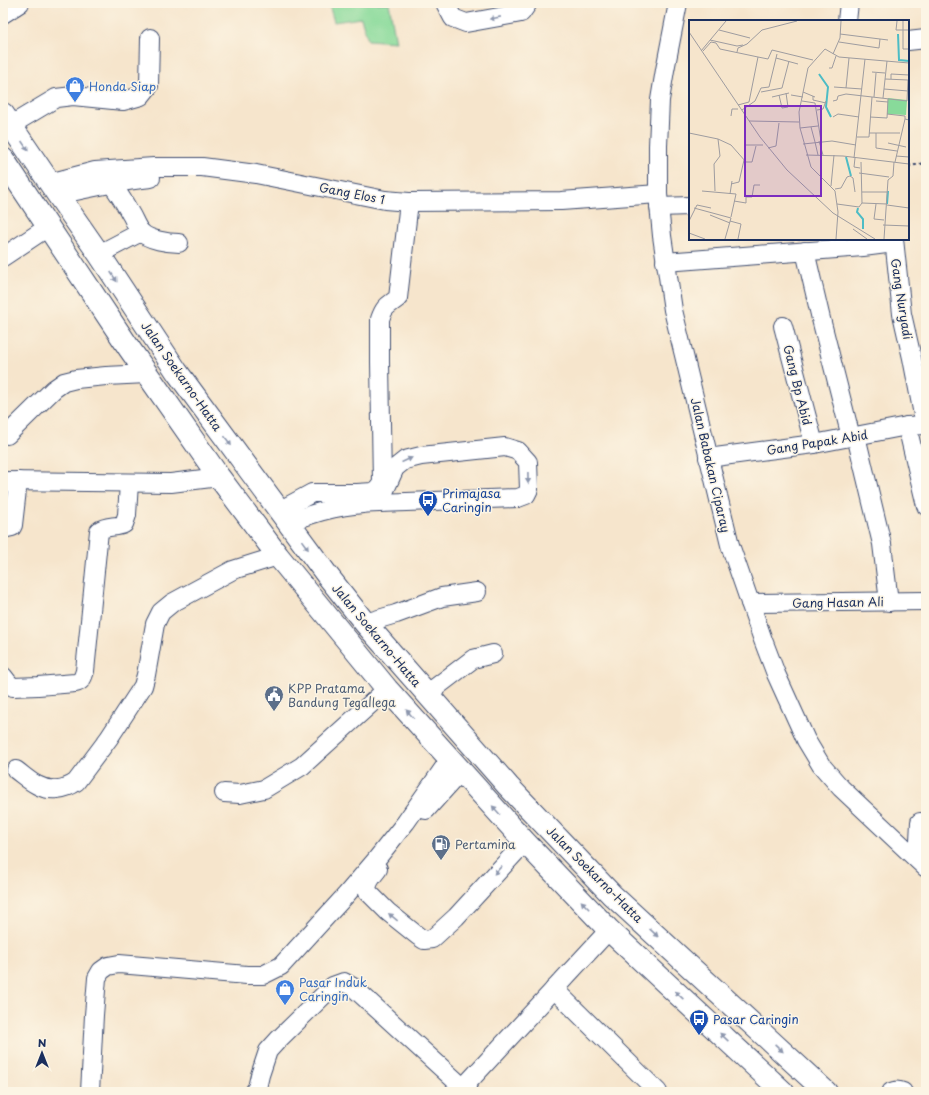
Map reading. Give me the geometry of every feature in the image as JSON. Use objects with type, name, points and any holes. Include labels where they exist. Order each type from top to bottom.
[{"type":"highway","name":"Jalan Soekarno-Hatta","points":[[7,120],[99,254],[177,372],[327,575],[364,622],[508,786],[612,895],[826,1092]]},
{"type":"highway","points":[[4,163],[147,374],[219,477],[278,556],[388,689],[525,842],[609,930],[783,1092]]},
{"type":"street","points":[[3,14],[20,3]]},
{"type":"street","points":[[445,3],[453,18],[466,23],[521,13],[528,3]]},
{"type":"street","name":"Jalan Babakan Ciparay","points":[[678,3],[660,100],[658,146],[659,201],[665,262],[673,310],[730,545],[776,674],[791,711],[821,765],[847,794],[922,864]]},
{"type":"street","points":[[847,20],[849,3]]},
{"type":"street","points":[[7,120],[56,98],[73,96],[124,101],[141,96],[149,86],[150,38]]},
{"type":"street","points":[[909,41],[926,39]]},
{"type":"street","name":"Gang Elos 1","points":[[54,189],[95,171],[154,167],[202,167],[256,174],[385,200],[409,202],[659,201],[689,206]]},
{"type":"street","points":[[54,189],[112,184],[139,179],[184,176]]},
{"type":"street","points":[[112,184],[141,232],[146,236],[168,243],[179,243]]},
{"type":"street","points":[[284,517],[312,493],[373,492],[378,489],[382,483],[380,319],[388,305],[398,298],[409,202]]},
{"type":"street","points":[[3,257],[48,227]]},
{"type":"street","points":[[99,254],[141,232]]},
{"type":"street","name":"Gang Nuryadi","points":[[665,262],[863,247],[894,241],[902,314],[925,425]]},
{"type":"street","points":[[806,251],[821,320],[854,436],[882,544],[889,602]]},
{"type":"street","name":"Gang Bp Abid","points":[[783,326],[814,444]]},
{"type":"street","points":[[7,435],[54,389],[64,382],[76,379],[106,376],[147,374]]},
{"type":"street","name":"Gang Papak Abid","points":[[708,458],[814,444],[907,426],[925,425]]},
{"type":"street","points":[[907,426],[926,506]]},
{"type":"street","points":[[284,517],[313,513],[361,503],[379,503],[518,498],[526,495],[529,489],[528,462],[518,452],[505,447],[421,456],[405,460],[395,468],[379,503]]},
{"type":"street","points":[[3,529],[12,527],[13,525],[10,481],[171,483],[219,477]]},
{"type":"street","points":[[3,676],[13,687],[75,683],[81,680],[85,671],[99,531],[103,527],[120,526],[124,524],[127,515],[128,482]]},
{"type":"street","points":[[16,770],[37,786],[44,788],[64,788],[76,782],[108,738],[142,686],[146,675],[155,624],[161,612],[172,603],[233,570],[278,556]]},
{"type":"street","points":[[364,622],[396,614],[442,597],[477,592]]},
{"type":"street","name":"Gang Hasan Ali","points":[[750,603],[926,601]]},
{"type":"street","points":[[428,694],[472,659],[492,654]]},
{"type":"street","points":[[224,793],[240,794],[264,789],[302,766],[388,689]]},
{"type":"street","points":[[456,765],[393,847],[367,884],[368,892],[388,912],[418,936],[424,940],[432,939],[456,917],[525,842]]},
{"type":"street","points":[[90,1092],[94,1015],[98,978],[101,971],[108,966],[119,964],[247,975],[263,975],[281,966],[346,895],[406,822],[456,765]]},
{"type":"street","points":[[920,822],[922,864]]},
{"type":"street","points":[[258,1091],[260,1075],[268,1051],[333,986],[344,982],[354,987],[463,1090],[609,930]]},
{"type":"street","points":[[554,989],[658,1092]]},
{"type":"street","points":[[891,1092],[895,1090],[903,1092]]},
{"type":"path","points":[[909,166],[926,163]]},
{"type":"green space","points":[[328,3],[389,3],[396,42],[368,40],[361,18],[334,22]]},
{"type":"place","name":"Honda Siap","points":[[75,103]]},
{"type":"place","name":"Primajasa Caringin","points":[[428,517]]},
{"type":"place","name":"KPP Pratama Bandung Tegallega","points":[[274,712]]},
{"type":"place","name":"Pertamina","points":[[441,861]]},
{"type":"place","name":"Pasar Induk Caringin","points":[[285,1006]]},
{"type":"place","name":"Pasar Caringin","points":[[699,1036]]}]
